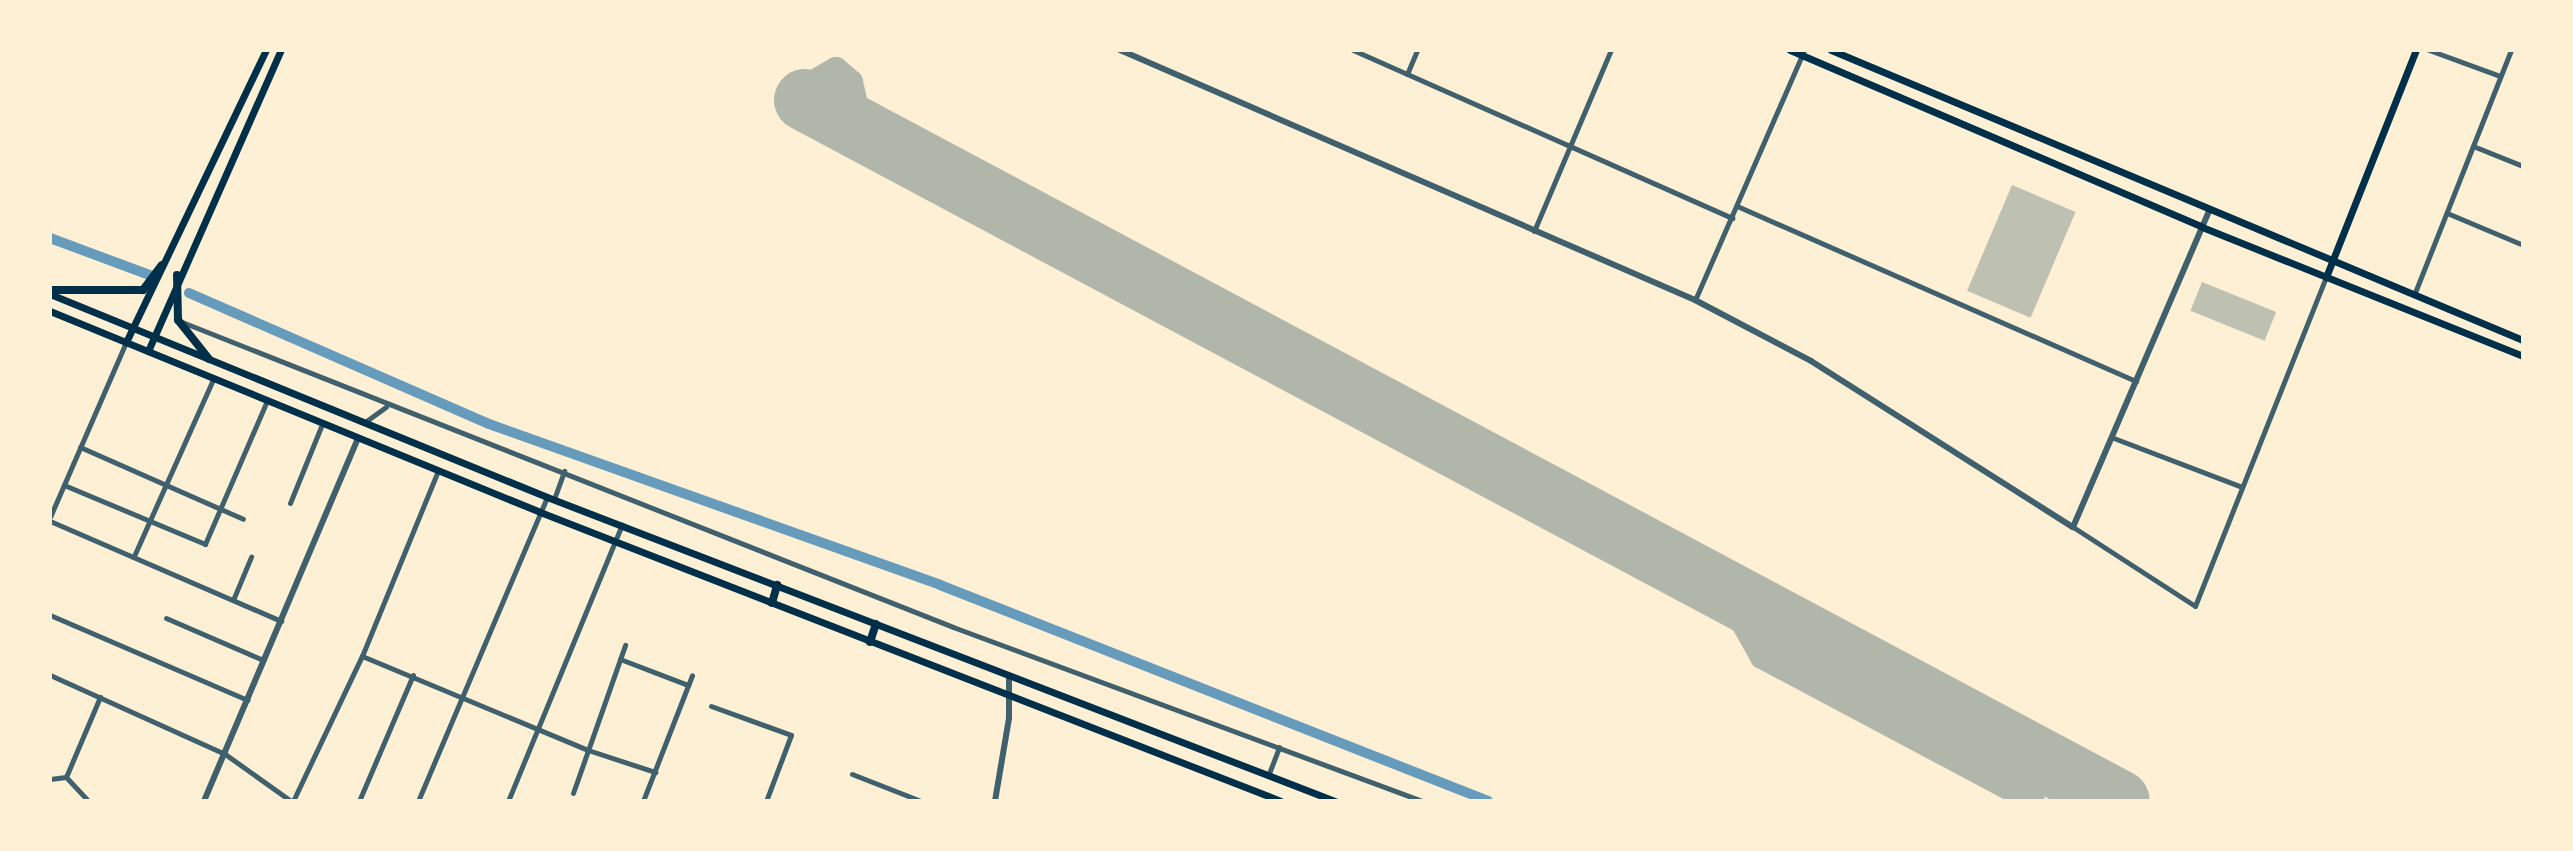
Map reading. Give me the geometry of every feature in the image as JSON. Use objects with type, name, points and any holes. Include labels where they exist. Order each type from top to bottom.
[{"type":"highway","points":[[50,292],[143,290],[162,265]]},
{"type":"highway","points":[[177,275],[178,320],[209,359]]},
{"type":"highway","points":[[772,603],[777,585]]},
{"type":"highway","points":[[870,642],[876,624]]},
{"type":"main road","points":[[126,342],[266,50]]},
{"type":"main road","points":[[148,351],[177,275],[281,50]]},
{"type":"main road","points":[[1790,50],[1803,52],[2202,227],[2523,356]]},
{"type":"main road","points":[[1831,50],[2523,340]]},
{"type":"main road","points":[[2326,277],[2416,50]]},
{"type":"main road","points":[[50,292],[550,498],[1009,678],[1335,801]]},
{"type":"main road","points":[[50,311],[540,512],[1010,698],[1281,801]]},
{"type":"street","points":[[1120,50],[1695,300],[1811,361],[2195,606],[2326,277]]},
{"type":"street","points":[[1353,50],[1732,218]]},
{"type":"street","points":[[1407,74],[1417,50]]},
{"type":"street","points":[[1534,231],[1611,50]]},
{"type":"street","points":[[2429,50],[2500,76]]},
{"type":"street","points":[[2413,296],[2511,50]]},
{"type":"street","points":[[1695,300],[1803,52]]},
{"type":"street","points":[[2473,146],[2523,166]]},
{"type":"street","points":[[1737,206],[2136,381]]},
{"type":"street","points":[[2073,527],[2209,211]]},
{"type":"street","points":[[2447,213],[2523,245]]},
{"type":"street","points":[[178,320],[386,406],[564,471],[953,627],[1422,801]]},
{"type":"street","points":[[126,342],[50,519],[281,621]]},
{"type":"street","points":[[134,556],[213,379]]},
{"type":"street","points":[[64,485],[205,544],[267,401]]},
{"type":"street","points":[[364,423],[386,406]]},
{"type":"street","points":[[290,503],[322,424]]},
{"type":"street","points":[[2111,437],[2242,487]]},
{"type":"street","points":[[204,801],[358,438]]},
{"type":"street","points":[[80,447],[243,519]]},
{"type":"street","points":[[50,675],[225,754],[292,801],[362,656],[438,471]]},
{"type":"street","points":[[418,801],[540,512],[564,471]]},
{"type":"street","points":[[516,801],[509,800],[622,524]]},
{"type":"street","points":[[233,600],[251,557]]},
{"type":"street","points":[[50,615],[248,700]]},
{"type":"street","points":[[166,618],[263,660]]},
{"type":"street","points":[[573,793],[625,645]]},
{"type":"street","points":[[362,656],[588,750],[655,772]]},
{"type":"street","points":[[620,659],[688,685]]},
{"type":"street","points":[[359,801],[413,675]]},
{"type":"street","points":[[643,801],[692,675]]},
{"type":"street","points":[[995,801],[1010,698],[1009,678]]},
{"type":"street","points":[[66,777],[100,697]]},
{"type":"street","points":[[711,706],[791,735],[766,801]]},
{"type":"street","points":[[1268,776],[1279,747]]},
{"type":"street","points":[[852,774],[921,801]]},
{"type":"street","points":[[50,779],[66,777]]},
{"type":"street","points":[[66,777],[88,801]]},
{"type":"building","points":[[2012,185],[2076,212],[2031,318],[1967,291]]},
{"type":"building","points":[[2202,282],[2276,312],[2265,341],[2190,311]]},
{"type":"waterway","points":[[50,238],[152,276]]},
{"type":"waterway","points":[[189,293],[489,424],[940,585],[1488,801]]},
{"type":"taxiway","points":[[805,100],[817,80],[836,69],[851,82],[862,131]]},
{"type":"taxiway","points":[[1725,591],[1762,657],[2033,801]]},
{"type":"runway","points":[[805,100],[2119,801]]}]
